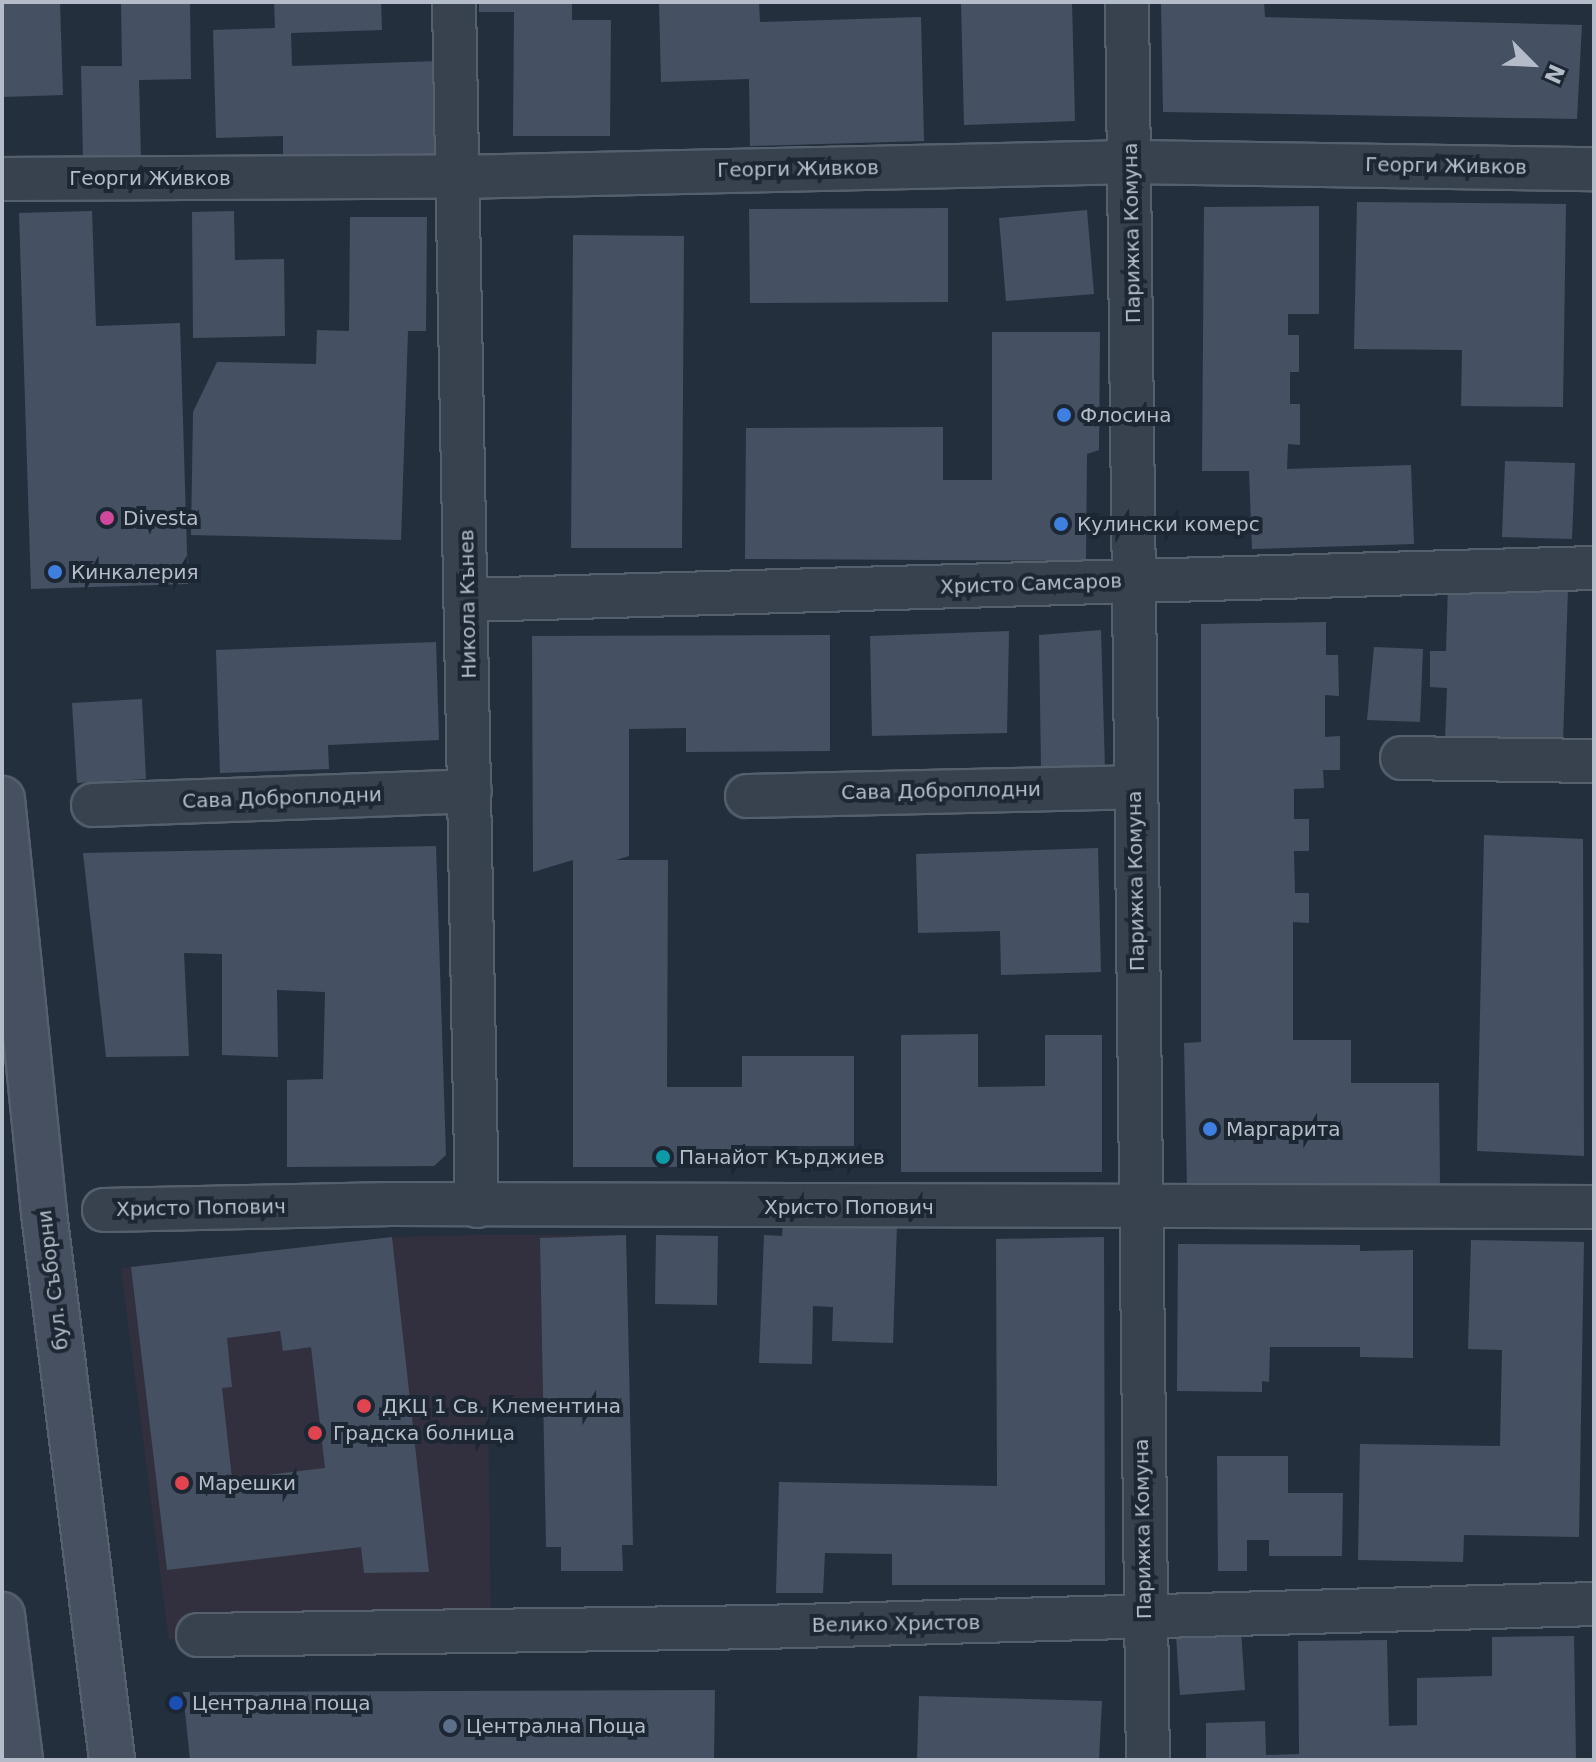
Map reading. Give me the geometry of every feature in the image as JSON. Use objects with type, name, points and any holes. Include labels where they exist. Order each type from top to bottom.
[{"type":"street","name":"Никола Кънев","points":[[454,2],[469,600],[477,1206]]},
{"type":"street","name":"Парижка Комуна","points":[[1127,2],[1137,581],[1135,787],[1143,1618],[1148,1760]]},
{"type":"street","name":"Георги Живков","points":[[2,179],[458,177],[1132,162],[1594,169]]},
{"type":"street","name":"Христо Самсаров","points":[[469,600],[1594,568]]},
{"type":"street","points":[[1402,758],[1594,761]]},
{"type":"street","name":"Сава Доброплодни","points":[[747,796],[1135,787]]},
{"type":"street","name":"Сава Доброплодни","points":[[93,805],[470,791]]},
{"type":"street","name":"бул. Съборни","points":[[2,799],[44,1213],[112,1760]]},
{"type":"street","name":"Христо Попович","points":[[104,1210],[477,1206],[1594,1207]]},
{"type":"street","name":"Велико Христов","points":[[198,1635],[1143,1618],[1594,1604]]},
{"type":"street","points":[[2,1615],[20,1760]]},
{"type":"shaded area","name":"Градска болница","points":[[626,1235],[630,1399],[488,1403],[491,1632],[198,1635],[169,1640],[121,1268],[392,1237]]},
{"type":"building","points":[[2,2],[60,2],[63,95],[2,97]]},
{"type":"building","points":[[121,2],[190,2],[191,79],[139,80],[141,158],[83,159],[81,66],[122,66]]},
{"type":"building","points":[[274,2],[381,2],[382,30],[291,33],[292,66],[438,61],[441,155],[283,160],[283,136],[216,138],[213,30],[275,28]]},
{"type":"building","points":[[479,2],[572,2],[572,20],[611,20],[610,136],[513,136],[514,12],[479,12]]},
{"type":"building","points":[[659,2],[759,2],[760,22],[921,17],[924,141],[750,146],[749,79],[661,82]]},
{"type":"building","points":[[961,2],[1072,2],[1075,121],[964,125]]},
{"type":"building","points":[[1161,2],[1264,2],[1265,17],[1582,25],[1577,119],[1163,112]]},
{"type":"building","points":[[1357,202],[1566,204],[1563,407],[1461,406],[1462,350],[1354,349]]},
{"type":"building","points":[[1319,206],[1319,314],[1288,314],[1288,335],[1299,335],[1299,372],[1290,372],[1290,404],[1300,404],[1300,445],[1288,444],[1287,469],[1411,465],[1414,544],[1252,549],[1249,471],[1202,471],[1204,207]]},
{"type":"building","points":[[948,208],[948,302],[750,303],[749,209]]},
{"type":"building","points":[[1087,210],[1094,294],[1006,301],[999,218]]},
{"type":"building","points":[[92,211],[96,326],[180,323],[188,584],[31,589],[19,213]]},
{"type":"building","points":[[234,211],[235,260],[284,259],[285,336],[193,338],[192,212]]},
{"type":"building","points":[[350,217],[427,217],[426,331],[408,331],[401,540],[191,535],[193,412],[217,362],[316,364],[317,330],[349,331]]},
{"type":"building","points":[[573,235],[684,236],[682,548],[571,548]]},
{"type":"building","points":[[992,332],[1100,332],[1099,450],[1087,454],[1086,561],[745,559],[746,428],[943,427],[943,480],[992,480]]},
{"type":"building","points":[[1505,461],[1575,463],[1572,539],[1502,537]]},
{"type":"building","points":[[1448,585],[1568,588],[1563,742],[1445,739],[1447,688],[1430,687],[1430,651],[1446,651]]},
{"type":"building","points":[[1326,622],[1326,655],[1338,655],[1339,696],[1325,695],[1325,737],[1340,736],[1340,770],[1323,770],[1324,788],[1294,789],[1294,819],[1309,819],[1309,851],[1294,851],[1295,893],[1309,893],[1309,923],[1293,922],[1293,1040],[1351,1040],[1351,1083],[1439,1083],[1440,1186],[1187,1186],[1184,1043],[1201,1042],[1201,624]]},
{"type":"building","points":[[1101,630],[1105,769],[1041,768],[1039,635]]},
{"type":"building","points":[[1009,631],[1007,733],[872,736],[870,636]]},
{"type":"building","points":[[830,635],[830,751],[686,752],[686,728],[629,729],[629,856],[616,860],[668,860],[667,1087],[742,1087],[742,1056],[854,1056],[854,1146],[739,1146],[739,1167],[573,1167],[573,860],[533,872],[532,636]]},
{"type":"building","points":[[436,642],[439,740],[328,745],[329,769],[220,773],[216,650]]},
{"type":"building","points":[[1374,647],[1423,649],[1420,722],[1367,720]]},
{"type":"building","points":[[142,699],[146,779],[77,783],[72,703]]},
{"type":"building","points":[[1484,835],[1583,839],[1584,1156],[1477,1151]]},
{"type":"building","points":[[436,846],[446,1155],[434,1166],[287,1167],[287,1080],[323,1079],[325,992],[277,990],[278,1057],[222,1055],[222,954],[184,953],[189,1056],[106,1057],[83,853]]},
{"type":"building","points":[[1098,848],[1101,972],[1001,975],[1000,931],[918,933],[916,854]]},
{"type":"building","points":[[978,1034],[978,1087],[1045,1086],[1045,1035],[1102,1035],[1102,1172],[901,1172],[901,1035]]},
{"type":"building","points":[[783,1221],[897,1224],[893,1343],[832,1341],[833,1307],[813,1306],[812,1364],[759,1363],[764,1235],[782,1236]]},
{"type":"building","points":[[626,1235],[633,1545],[622,1545],[623,1571],[561,1571],[561,1547],[546,1547],[540,1238]]},
{"type":"building","points":[[656,1235],[718,1236],[717,1305],[655,1304]]},
{"type":"building","name":"ДКЦ 1 Св. Клементина","points":[[392,1237],[429,1572],[364,1573],[361,1547],[167,1570],[131,1267]],"holes":[[[280,1331],[283,1351],[311,1347],[325,1468],[232,1479],[222,1388],[232,1387],[227,1338]]]},
{"type":"building","points":[[1104,1237],[1105,1585],[892,1585],[892,1554],[825,1553],[823,1593],[776,1593],[779,1482],[997,1486],[996,1239]]},
{"type":"building","points":[[1471,1240],[1584,1242],[1579,1537],[1464,1535],[1463,1562],[1358,1560],[1360,1444],[1500,1446],[1502,1350],[1468,1349]]},
{"type":"building","points":[[1178,1244],[1360,1245],[1360,1251],[1413,1250],[1413,1358],[1360,1357],[1360,1347],[1270,1347],[1269,1382],[1262,1381],[1262,1392],[1177,1391]]},
{"type":"building","points":[[1217,1456],[1288,1456],[1288,1493],[1343,1493],[1342,1556],[1269,1556],[1269,1540],[1247,1540],[1247,1571],[1218,1571]]},
{"type":"building","points":[[1241,1631],[1245,1690],[1180,1695],[1176,1635]]},
{"type":"building","points":[[1574,1636],[1576,1760],[1206,1760],[1206,1723],[1265,1721],[1266,1755],[1299,1754],[1298,1641],[1387,1640],[1389,1726],[1417,1725],[1417,1678],[1492,1676],[1492,1637]]},
{"type":"building","name":"Централна Поща","points":[[715,1690],[714,1760],[190,1760],[183,1692]]},
{"type":"building","points":[[919,1696],[1102,1701],[1099,1760],[917,1760]]},
{"type":"place","name":"Флосина","points":[[1064,415]]},
{"type":"place","name":"Divesta","points":[[107,518]]},
{"type":"place","name":"Кулински комерс","points":[[1061,524]]},
{"type":"place","name":"Кинкалерия","points":[[55,572]]},
{"type":"place","name":"Маргарита","points":[[1210,1129]]},
{"type":"place","name":"Панайот Кърджиев","points":[[663,1157]]},
{"type":"place","name":"ДКЦ 1 Св. Клементина","points":[[364,1406]]},
{"type":"place","name":"Градска болница","points":[[315,1433]]},
{"type":"place","name":"Марешки","points":[[182,1483]]},
{"type":"place","name":"Централна поща","points":[[176,1703]]},
{"type":"place","name":"Централна Поща","points":[[450,1726]]}]
